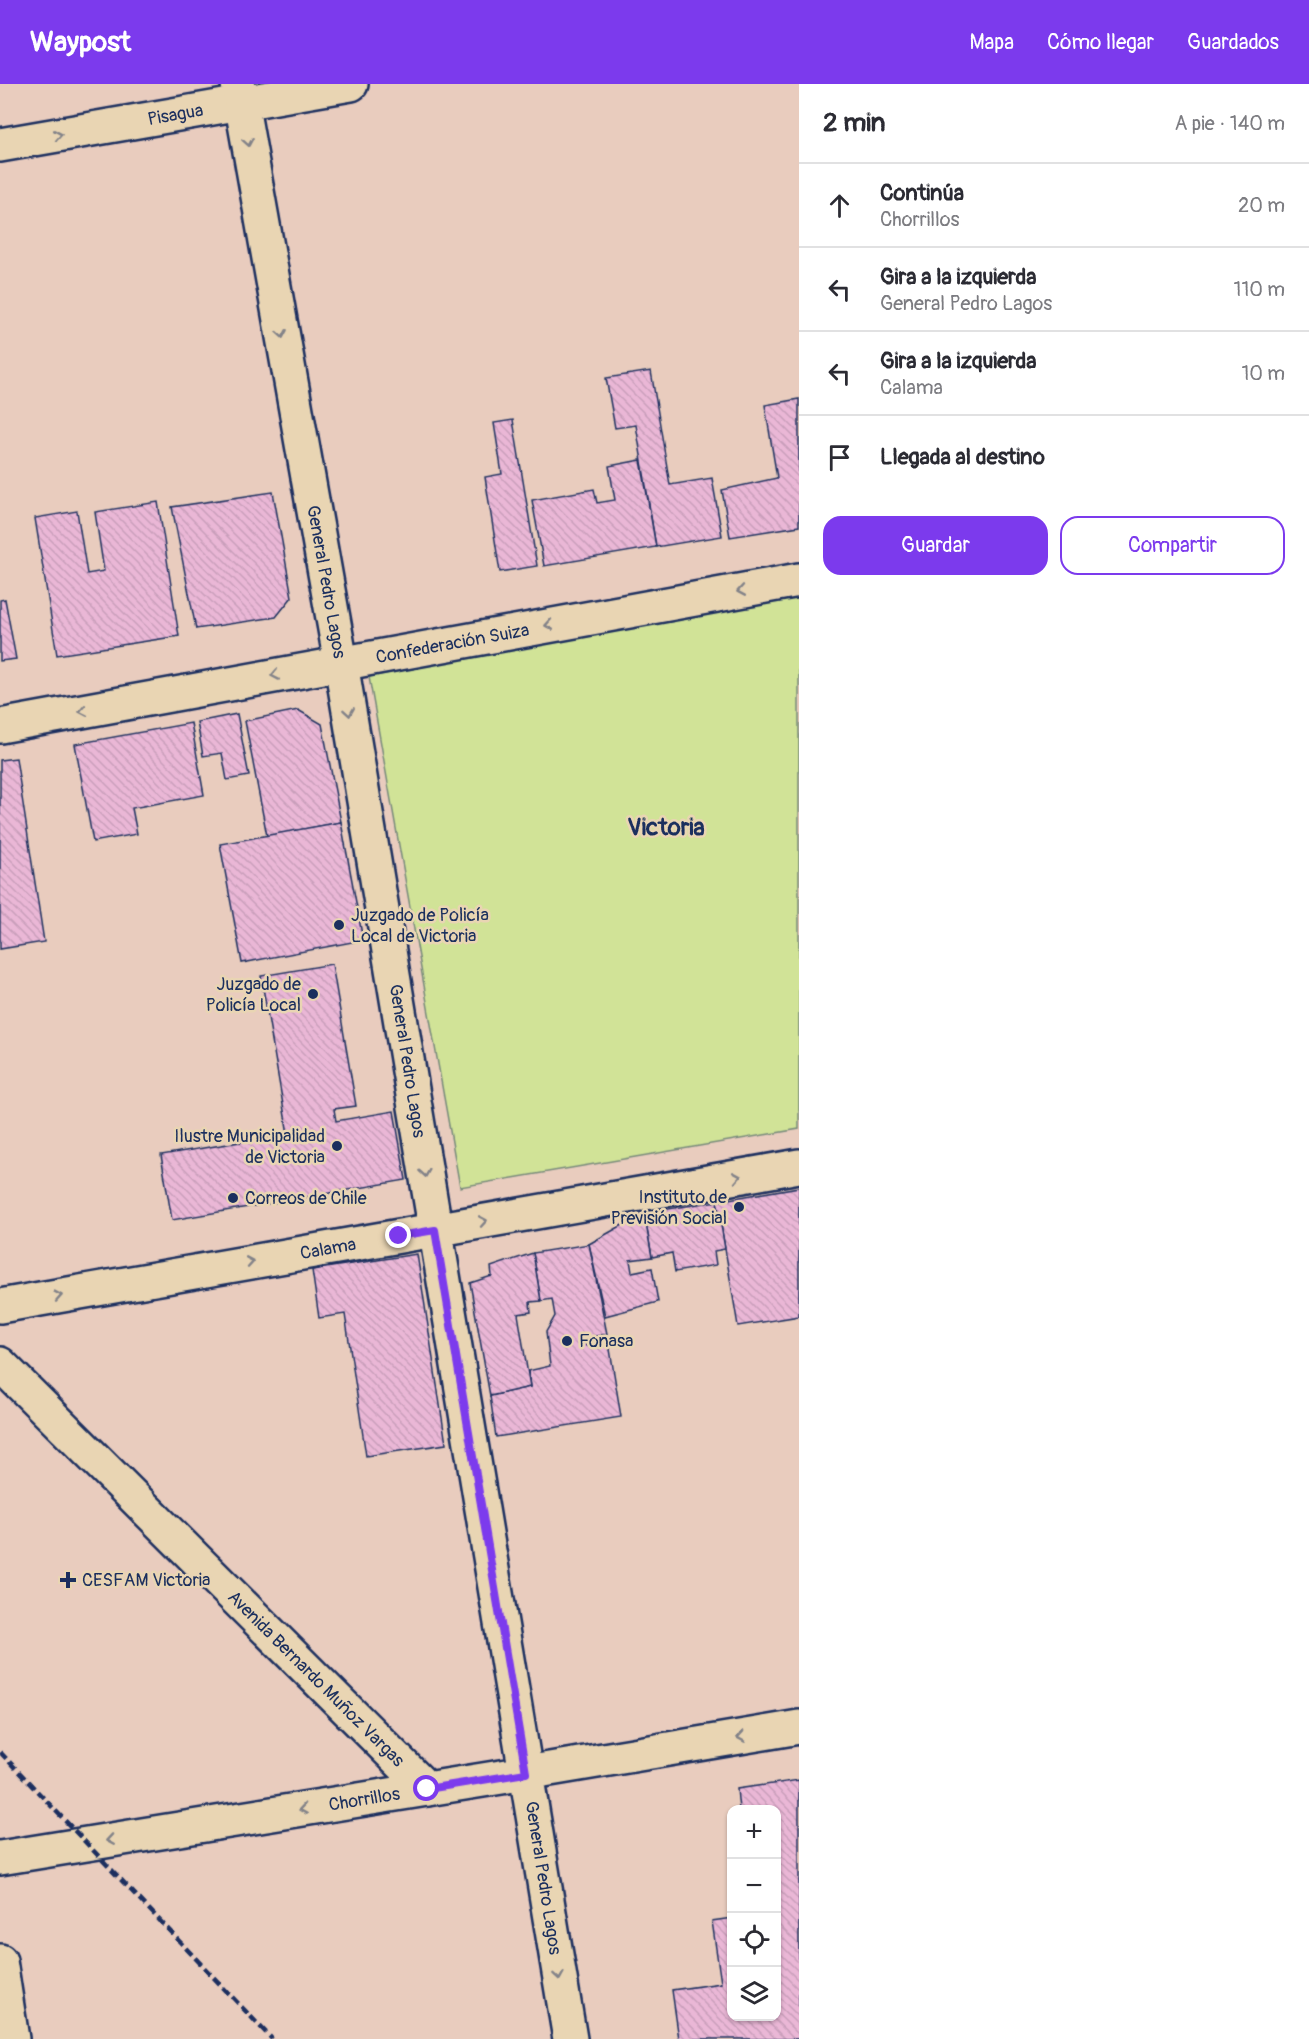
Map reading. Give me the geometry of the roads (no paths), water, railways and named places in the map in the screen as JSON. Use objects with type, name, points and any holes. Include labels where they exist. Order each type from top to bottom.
[{"type":"street","name":"Pisagua","points":[[0,145],[239,94],[351,84]]},
{"type":"street","name":"General Pedro Lagos","points":[[239,94],[341,663],[570,2039]]},
{"type":"street","name":"Confederación Suiza","points":[[0,726],[799,580]]},
{"type":"street","name":"Calama","points":[[0,1306],[799,1166]]},
{"type":"street","name":"Avenida Bernardo Muñoz Vargas","points":[[0,1364],[427,1789]]},
{"type":"street","name":"Chorrillos","points":[[0,1858],[799,1727]]},
{"type":"street","points":[[0,1961],[12,2039]]},
{"type":"railway","points":[[0,1752],[272,2039]]},
{"type":"place","name":"Juzgado de Policía Local de Victoria","points":[[339,925]]},
{"type":"place","name":"Juzgado de Policía Local","points":[[313,994]]},
{"type":"place","name":"Ilustre Municipalidad de Victoria","points":[[337,1146]]},
{"type":"place","name":"Correos de Chile","points":[[233,1198]]},
{"type":"place","name":"Instituto de Previsión Social","points":[[739,1207]]},
{"type":"place","name":"Fonasa","points":[[567,1341]]},
{"type":"place","name":"CESFAM Victoria","points":[[68,1580]]},
{"type":"district","name":"Victoria","points":[[666,827]]}]
